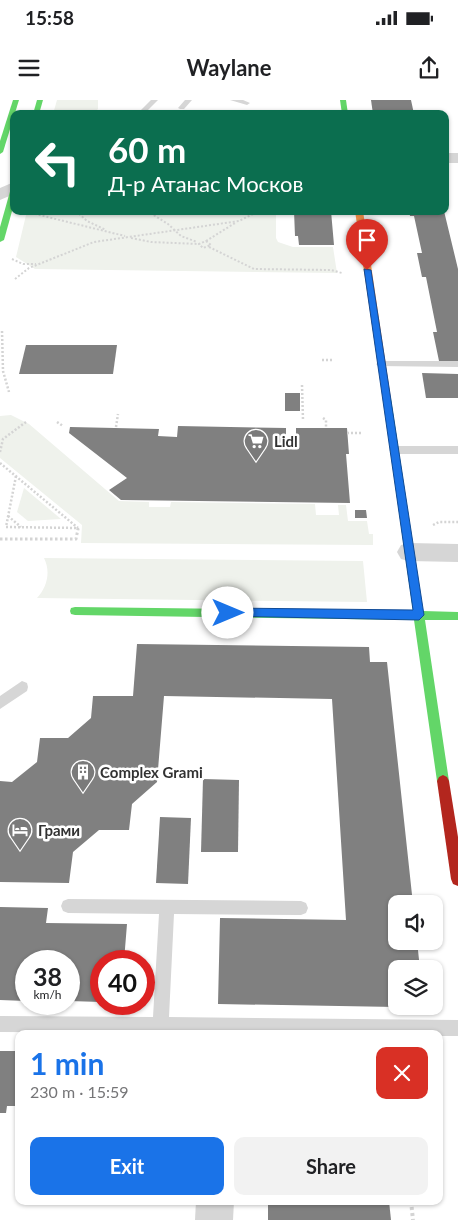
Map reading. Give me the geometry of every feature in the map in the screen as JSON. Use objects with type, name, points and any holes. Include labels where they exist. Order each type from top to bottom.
[{"type":"street","points":[[0,152],[10,120]]},
{"type":"street","points":[[0,240],[10,203]]},
{"type":"street","points":[[360,215],[458,879]]},
{"type":"street","points":[[409,552],[458,553]]},
{"type":"street","points":[[75,611],[458,616]]},
{"type":"street","points":[[214,1220],[215,1205]]},
{"type":"lane","points":[[145,110],[156,100]]},
{"type":"lane","points":[[182,108],[189,100]]},
{"type":"lane","points":[[233,100],[247,103]]},
{"type":"lane","points":[[381,364],[458,364]]},
{"type":"lane","points":[[394,450],[458,450]]},
{"type":"lane","points":[[0,703],[22,688]]},
{"type":"lane","points":[[68,906],[301,908]]},
{"type":"lane","points":[[161,1026],[167,907]]},
{"type":"lane","points":[[0,1024],[458,1028]]},
{"type":"path","points":[[36,215],[151,242],[198,243],[251,215]]},
{"type":"path","points":[[80,215],[87,221],[111,233]]},
{"type":"path","points":[[153,215],[168,224],[181,236],[198,243],[203,248],[209,247],[254,268],[331,270],[342,273]]},
{"type":"path","points":[[15,279],[24,270],[94,242],[238,222]]},
{"type":"path","points":[[206,240],[211,242],[209,247]]},
{"type":"path","points":[[12,259],[22,264],[39,263]]},
{"type":"path","points":[[2,331],[1,370],[5,387],[9,392]]},
{"type":"path","points":[[322,360],[333,360]]},
{"type":"path","points":[[302,385],[303,420]]},
{"type":"path","points":[[116,427],[118,414]]},
{"type":"path","points":[[323,418],[326,420],[326,428]]},
{"type":"path","points":[[0,452],[4,439],[26,422]]},
{"type":"path","points":[[57,422],[63,426]]},
{"type":"path","points":[[347,433],[362,433]]},
{"type":"path","points":[[0,463],[78,528]]},
{"type":"path","points":[[16,476],[6,527],[78,528]]},
{"type":"path","points":[[8,516],[22,527]]},
{"type":"path","points":[[433,525],[438,522],[458,522]]},
{"type":"path","points":[[0,539],[76,539],[78,528]]},
{"type":"path","points":[[412,1205],[414,1220]]},
{"type":"shaded area","points":[[57,100],[98,100],[97,110],[54,110]]},
{"type":"shaded area","points":[[26,215],[276,215],[276,238],[278,242],[293,247],[333,247],[337,273],[35,269],[16,257]]},
{"type":"shaded area","points":[[11,415],[29,424],[119,501],[149,502],[149,507],[170,507],[171,502],[315,504],[316,515],[339,515],[338,505],[346,505],[348,521],[367,521],[369,534],[373,534],[373,545],[81,543],[82,525],[0,458],[0,416]]},
{"type":"shaded area","points":[[24,488],[61,519],[28,521],[17,512]]},
{"type":"shaded area","points":[[44,558],[363,561],[367,602],[37,598],[47,579]]},
{"type":"building","points":[[371,100],[411,100],[413,110],[372,110]]},
{"type":"building","points":[[294,215],[331,215],[334,245],[299,245],[298,236],[295,236]]},
{"type":"building","points":[[445,215],[458,269],[458,361],[439,361],[433,332],[437,332],[426,277],[422,277],[417,253],[422,253],[414,216],[410,216]]},
{"type":"building","points":[[26,345],[117,345],[113,374],[19,374]]},
{"type":"building","points":[[422,373],[458,374],[458,398],[426,398]]},
{"type":"building","points":[[285,393],[300,393],[300,411],[285,411]]},
{"type":"building","points":[[178,426],[286,428],[286,437],[296,437],[296,428],[347,428],[349,454],[346,454],[350,503],[121,500],[109,490],[127,478],[69,433],[70,427],[159,429],[158,436],[177,437]]},
{"type":"building","points":[[355,510],[366,510],[367,518],[355,518]]},
{"type":"building","points":[[137,644],[369,647],[370,662],[387,662],[412,895],[388,895],[388,950],[418,950],[419,960],[388,960],[388,1007],[218,1004],[220,918],[346,920],[332,699],[164,696],[157,782],[132,804],[129,830],[99,830],[73,852],[69,883],[0,882],[0,781],[12,782],[37,762],[40,738],[68,738],[91,718],[93,696],[133,696]]},
{"type":"building","points":[[203,779],[239,780],[238,852],[201,852]]},
{"type":"building","points":[[160,817],[191,818],[188,884],[156,883]]},
{"type":"building","points":[[0,907],[48,908],[46,923],[127,924],[125,950],[90,950],[90,1002],[80,1001],[80,950],[15,950],[15,1001],[0,1000]]},
{"type":"building","points":[[0,1051],[15,1051],[15,1106],[7,1106],[6,1113],[0,1113]]},
{"type":"building","points":[[268,1205],[389,1205],[391,1220],[268,1220]]},
{"type":"traffic: fast","points":[[13,110],[16,100]]},
{"type":"traffic: fast","points":[[37,110],[40,100]]},
{"type":"traffic: fast","points":[[343,100],[344,110]]},
{"type":"traffic: fast","points":[[0,152],[10,120]]},
{"type":"traffic: fast","points":[[0,240],[10,204]]},
{"type":"traffic: fast","points":[[387,399],[443,781]]},
{"type":"traffic: fast","points":[[75,611],[458,616]]},
{"type":"traffic: slow","points":[[360,215],[387,399]]},
{"type":"traffic: jam","points":[[443,781],[458,879]]},
{"type":"place","name":"Lidl","points":[[256,462]]},
{"type":"place","name":"Complex Grami","points":[[83,793]]},
{"type":"place","name":"Грами","points":[[20,851]]},
{"type":"route","points":[[228,613],[419,615],[367,270]]}]
